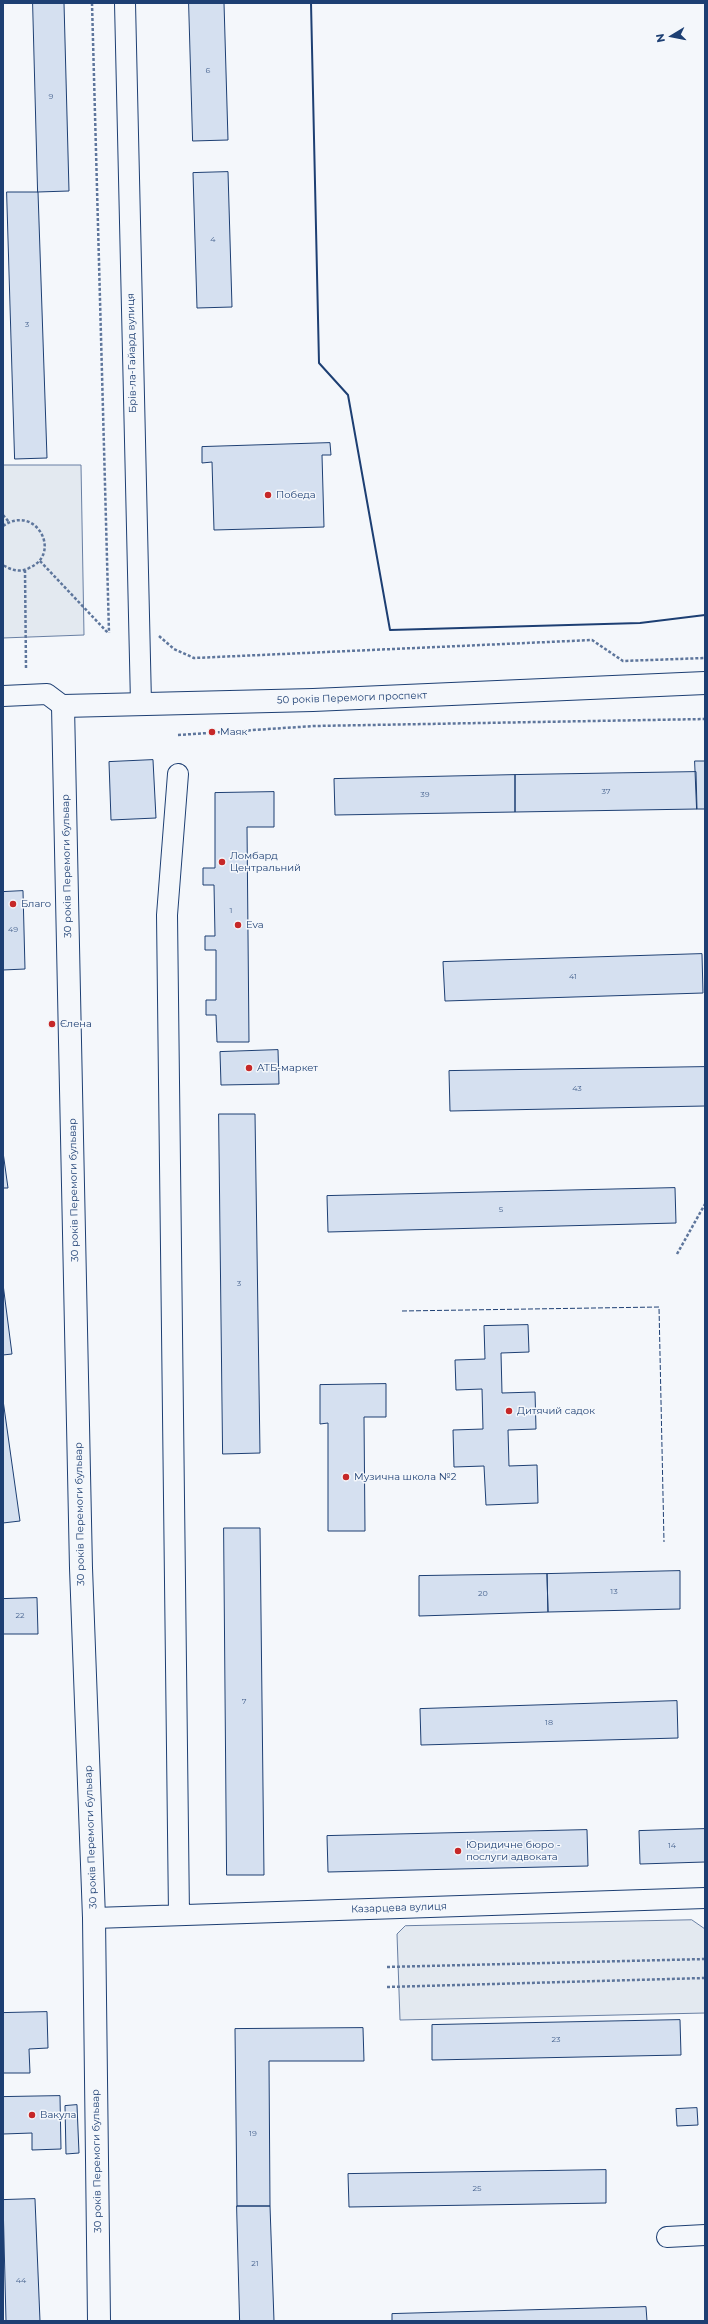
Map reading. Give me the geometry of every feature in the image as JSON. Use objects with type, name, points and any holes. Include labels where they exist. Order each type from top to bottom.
[{"type":"main road","name":"50 років Перемоги проспект","points":[[63,706],[313,700],[705,683]]},
{"type":"main road","name":"30 років Перемоги бульвар","points":[[63,706],[81,1568],[94,1918],[99,2321]]},
{"type":"street","name":"Брів-ла-Гайард вулиця","points":[[125,3],[140,703]]},
{"type":"street","points":[[3,696],[47,694],[63,706]]},
{"type":"street","points":[[178,774],[167,916],[179,1915]]},
{"type":"street","name":"Казарцева вулиця","points":[[94,1918],[705,1898]]},
{"type":"street","points":[[667,2237],[705,2235]]},
{"type":"path","points":[[40,561],[109,633],[92,3]]},
{"type":"path","points":[[3,515],[9,522]]},
{"type":"path","points":[[3,526],[9,522],[26,520],[39,529],[45,545],[40,561],[25,570],[17,571],[3,565]]},
{"type":"path","points":[[25,570],[26,668]]},
{"type":"path","points":[[156,633],[174,649],[194,658],[592,640],[623,661],[705,658]]},
{"type":"path","points":[[178,735],[314,726],[705,719]]},
{"type":"path","points":[[677,1254],[705,1204]]},
{"type":"path","points":[[387,1967],[705,1958]]},
{"type":"path","points":[[387,1987],[705,1978]]},
{"type":"shaded area","points":[[3,465],[81,465],[84,635],[3,638]]},
{"type":"shaded area","points":[[692,1920],[705,1929],[705,2013],[400,2020],[397,1934],[405,1926]]},
{"type":"building","points":[[33,3],[64,3],[69,191],[38,192]]},
{"type":"building","points":[[189,3],[224,3],[228,140],[193,141]]},
{"type":"building","points":[[228,172],[232,307],[197,308],[193,173]]},
{"type":"building","points":[[7,192],[38,192],[47,458],[15,459]]},
{"type":"building","name":"Победа","points":[[330,443],[331,455],[322,455],[324,527],[214,530],[212,462],[202,463],[202,447]]},
{"type":"building","points":[[153,760],[156,818],[111,820],[109,762]]},
{"type":"building","points":[[695,761],[705,761],[705,809],[697,809]]},
{"type":"building","points":[[696,772],[697,809],[515,812],[515,775]]},
{"type":"building","points":[[515,775],[515,812],[335,815],[334,779]]},
{"type":"building","points":[[274,792],[274,827],[247,827],[249,1042],[217,1042],[216,1015],[206,1015],[206,1000],[216,1000],[216,950],[205,950],[205,936],[215,936],[214,885],[203,885],[203,868],[215,868],[215,793]]},
{"type":"building","points":[[23,891],[25,969],[3,970],[3,892]]},
{"type":"building","points":[[702,954],[703,993],[445,1001],[443,962]]},
{"type":"building","name":"АТБ-маркет","points":[[278,1050],[279,1084],[221,1085],[220,1052]]},
{"type":"building","points":[[705,1067],[705,1106],[450,1111],[449,1071]]},
{"type":"building","points":[[219,1114],[255,1114],[260,1453],[223,1454]]},
{"type":"building","points":[[3,1152],[8,1188],[3,1188]]},
{"type":"building","points":[[675,1188],[676,1223],[328,1232],[327,1196]]},
{"type":"building","points":[[3,1284],[12,1354],[3,1355]]},
{"type":"building","name":"Дитячий садок","points":[[528,1325],[529,1352],[501,1353],[502,1393],[535,1392],[536,1429],[508,1430],[509,1466],[537,1465],[538,1503],[486,1505],[484,1466],[454,1467],[453,1430],[483,1429],[482,1389],[456,1390],[455,1360],[485,1359],[484,1326]]},
{"type":"building","name":"Музична школа №2","points":[[386,1384],[386,1417],[364,1417],[365,1531],[328,1531],[328,1423],[320,1424],[320,1385]]},
{"type":"building","points":[[3,1400],[20,1521],[3,1523]]},
{"type":"building","points":[[224,1528],[260,1528],[264,1875],[227,1875]]},
{"type":"building","points":[[680,1571],[680,1609],[548,1612],[547,1574]]},
{"type":"building","points":[[547,1574],[548,1612],[419,1616],[419,1576]]},
{"type":"building","points":[[37,1598],[38,1634],[3,1634],[3,1599]]},
{"type":"building","points":[[677,1701],[678,1738],[421,1745],[420,1709]]},
{"type":"building","points":[[705,1829],[705,1862],[640,1864],[639,1831]]},
{"type":"building","name":"Юридичне бюро - послуги адвоката","points":[[587,1830],[588,1866],[328,1872],[327,1836]]},
{"type":"building","points":[[47,2012],[48,2048],[29,2049],[30,2073],[3,2073],[3,2013]]},
{"type":"building","points":[[680,2020],[681,2055],[432,2060],[432,2025]]},
{"type":"building","points":[[363,2028],[364,2061],[269,2061],[270,2206],[237,2206],[235,2029]]},
{"type":"building","name":"Вакула","points":[[60,2096],[61,2149],[32,2150],[32,2133],[3,2134],[3,2097]]},
{"type":"building","points":[[77,2105],[79,2153],[66,2154],[65,2106]]},
{"type":"building","points":[[697,2108],[698,2125],[677,2126],[676,2109]]},
{"type":"building","points":[[606,2170],[606,2203],[349,2207],[348,2174]]},
{"type":"building","points":[[35,2199],[40,2321],[6,2321],[3,2200]]},
{"type":"building","points":[[237,2206],[270,2206],[274,2321],[240,2321]]},
{"type":"building","points":[[646,2307],[647,2321],[392,2321],[392,2314]]},
{"type":"fence","points":[[402,1311],[659,1307],[664,1542]]},
{"type":"wall","points":[[311,3],[319,363],[348,395],[390,630],[640,623],[705,615]]},
{"type":"place","name":"Победа","points":[[268,495]]},
{"type":"place","name":"Маяк","points":[[212,732]]},
{"type":"place","name":"Ломбард Центральний","points":[[222,862]]},
{"type":"place","name":"Благо","points":[[13,904]]},
{"type":"place","name":"Eva","points":[[238,925]]},
{"type":"place","name":"Єлена","points":[[52,1024]]},
{"type":"place","name":"АТБ-маркет","points":[[249,1068]]},
{"type":"place","name":"Дитячий садок","points":[[509,1411]]},
{"type":"place","name":"Музична школа №2","points":[[346,1477]]},
{"type":"place","name":"Юридичне бюро - послуги адвоката","points":[[458,1851]]},
{"type":"place","name":"Вакула","points":[[32,2115]]}]
